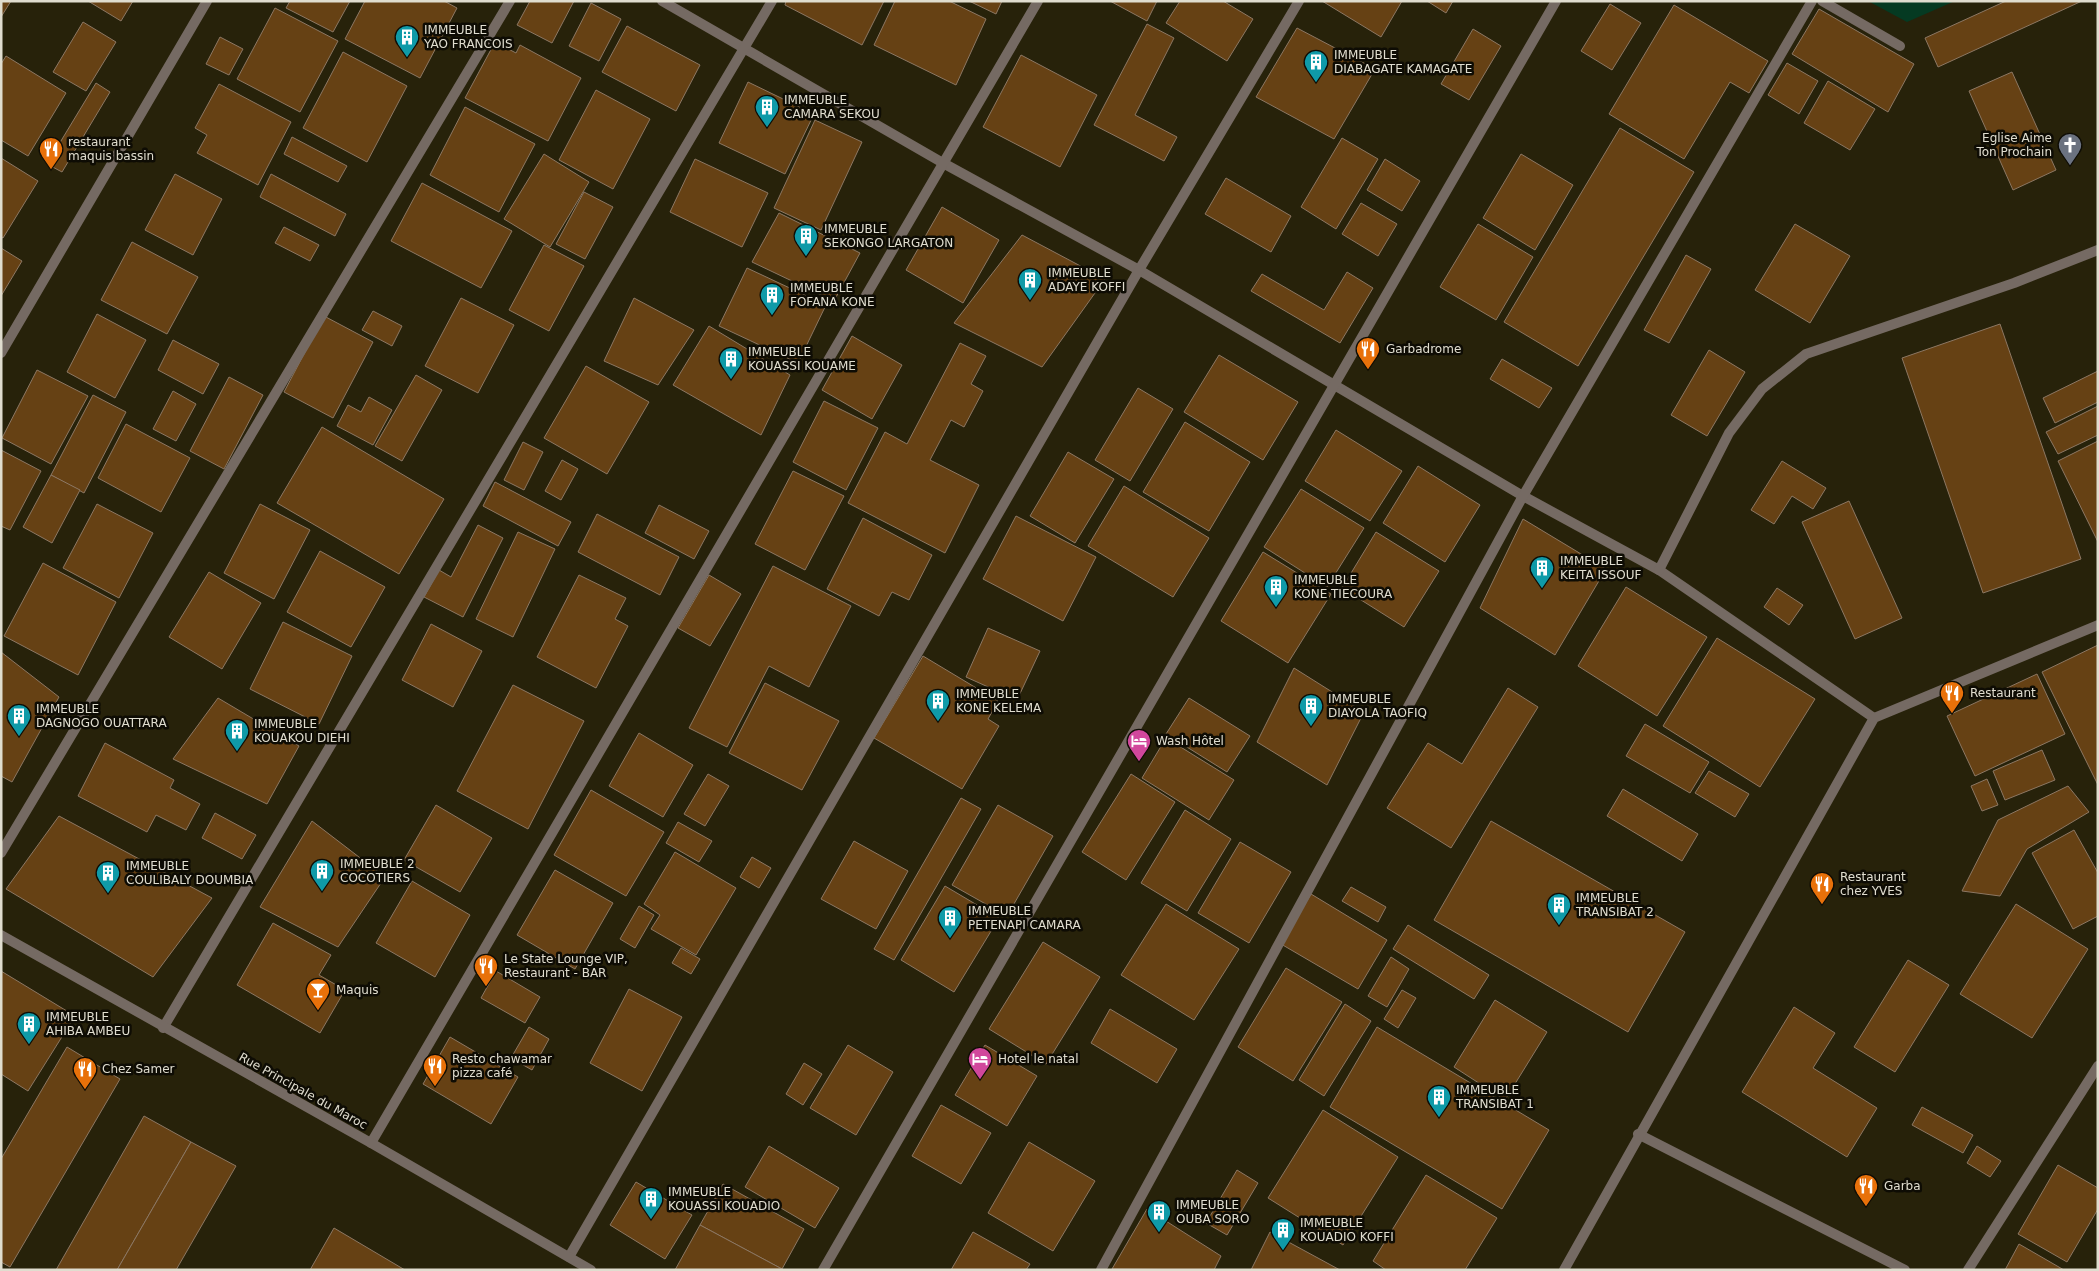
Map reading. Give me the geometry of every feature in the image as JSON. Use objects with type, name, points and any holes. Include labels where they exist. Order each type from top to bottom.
[{"type":"street","points":[[1,354],[207,1]]},
{"type":"street","points":[[1,853],[510,1]]},
{"type":"street","points":[[662,1],[942,163],[1139,270],[1334,383],[1523,496],[1659,570],[1874,718]]},
{"type":"street","points":[[163,1028],[772,1]]},
{"type":"street","points":[[371,1143],[1038,1]]},
{"type":"street","points":[[569,1257],[1139,270],[1299,1]]},
{"type":"street","points":[[823,1270],[1556,1]]},
{"type":"street","points":[[1101,1270],[1523,496],[1812,1]]},
{"type":"street","points":[[1822,1],[1900,46]]},
{"type":"street","points":[[1659,570],[1729,433],[1762,389],[1806,354],[2014,282],[2098,250]]},
{"type":"street","points":[[1564,1270],[1638,1134],[1874,718],[2098,625]]},
{"type":"street","name":"Rue Principale du Maroc","points":[[1,936],[371,1143],[591,1270]]},
{"type":"street","points":[[1968,1270],[2098,1066]]},
{"type":"street","points":[[1638,1134],[1905,1270]]},
{"type":"green space","points":[[1868,1],[1955,1],[1907,22]]},
{"type":"building","points":[[1,1],[11,1],[1,17]]},
{"type":"building","points":[[88,1],[133,1],[121,21]]},
{"type":"building","points":[[290,1],[350,1],[333,32],[286,8]]},
{"type":"building","name":"IMMEUBLE YAO FRANCOIS","points":[[365,1],[444,1],[457,8],[420,78],[345,39]]},
{"type":"building","points":[[530,1],[574,1],[552,43],[517,25]]},
{"type":"building","points":[[786,1],[884,1],[862,45],[785,5]]},
{"type":"building","points":[[895,1],[949,1],[986,19],[956,85],[874,45]]},
{"type":"building","points":[[969,1],[1002,1],[996,14]]},
{"type":"building","points":[[1110,1],[1157,1],[1147,21]]},
{"type":"building","points":[[1180,1],[1223,1],[1253,19],[1227,61],[1166,23]]},
{"type":"building","points":[[1322,1],[1402,1],[1381,37]]},
{"type":"building","points":[[1427,1],[1453,1],[1446,13]]},
{"type":"building","points":[[2006,1],[2082,1],[1938,67],[1925,38]]},
{"type":"building","points":[[591,3],[621,19],[599,61],[569,46]]},
{"type":"building","points":[[1610,4],[1641,23],[1612,70],[1581,51]]},
{"type":"building","points":[[1674,5],[1768,61],[1749,93],[1730,82],[1684,159],[1609,114]]},
{"type":"building","points":[[275,8],[338,41],[300,112],[237,79]]},
{"type":"building","points":[[1819,9],[1914,64],[1888,112],[1792,54]]},
{"type":"building","points":[[83,22],[116,42],[86,91],[53,72]]},
{"type":"building","points":[[1147,24],[1174,38],[1135,115],[1177,137],[1164,161],[1094,125]]},
{"type":"building","points":[[627,26],[700,65],[676,111],[602,72]]},
{"type":"building","name":"IMMEUBLE DIABAGATE KAMAGATE","points":[[1297,28],[1375,69],[1334,139],[1256,97]]},
{"type":"building","points":[[1473,29],[1501,46],[1469,100],[1441,84]]},
{"type":"building","points":[[220,37],[243,49],[229,75],[206,64]]},
{"type":"building","points":[[495,42],[516,53],[520,45],[581,78],[548,141],[465,98]]},
{"type":"building","points":[[343,52],[407,86],[367,162],[303,128]]},
{"type":"building","points":[[1021,55],[1097,95],[1060,167],[983,127]]},
{"type":"building","points":[[6,56],[66,93],[28,156],[1,140],[1,64]]},
{"type":"building","points":[[1787,63],[1818,81],[1799,114],[1768,95]]},
{"type":"building","points":[[2012,72],[2056,170],[2013,190],[1969,91]]},
{"type":"building","points":[[1828,81],[1875,109],[1850,150],[1804,123]]},
{"type":"building","name":"IMMEUBLE CAMARA SEKOU","points":[[748,82],[814,114],[785,174],[719,143]]},
{"type":"building","points":[[96,83],[110,92],[62,172],[47,164]]},
{"type":"building","points":[[219,84],[291,122],[258,185],[197,153],[207,135],[195,128]]},
{"type":"building","points":[[596,90],[650,119],[613,189],[559,160]]},
{"type":"building","points":[[465,107],[535,144],[499,212],[430,175]]},
{"type":"building","points":[[815,120],[862,142],[821,230],[774,208]]},
{"type":"building","points":[[1620,128],[1694,172],[1578,366],[1504,322]]},
{"type":"building","points":[[292,137],[347,166],[338,182],[284,154]]},
{"type":"building","points":[[1342,138],[1378,159],[1336,229],[1301,207]]},
{"type":"building","points":[[544,154],[589,182],[550,247],[504,219]]},
{"type":"building","points":[[1521,154],[1573,185],[1535,250],[1483,218]]},
{"type":"building","points":[[1,158],[38,181],[3,238],[1,237]]},
{"type":"building","points":[[695,159],[768,193],[742,247],[670,212]]},
{"type":"building","points":[[1385,159],[1420,181],[1402,211],[1367,190]]},
{"type":"building","points":[[175,174],[222,199],[193,255],[145,230]]},
{"type":"building","points":[[271,174],[346,214],[335,236],[260,197]]},
{"type":"building","points":[[1226,178],[1291,216],[1271,252],[1205,214]]},
{"type":"building","points":[[422,183],[512,231],[481,288],[391,241]]},
{"type":"building","points":[[584,192],[613,207],[585,259],[556,244]]},
{"type":"building","points":[[1361,203],[1397,224],[1378,256],[1342,234]]},
{"type":"building","points":[[942,207],[999,240],[963,303],[906,270]]},
{"type":"building","name":"IMMEUBLE SEKONGO LARGATON","points":[[779,213],[860,253],[834,301],[752,262]]},
{"type":"building","points":[[1478,224],[1533,257],[1496,320],[1440,287]]},
{"type":"building","points":[[1795,224],[1850,256],[1810,323],[1755,290]]},
{"type":"building","points":[[284,227],[319,245],[310,261],[275,243]]},
{"type":"building","name":"IMMEUBLE ADAYE KOFFI","points":[[1022,235],[1105,279],[1042,367],[954,323]]},
{"type":"building","points":[[132,242],[198,277],[167,334],[101,300]]},
{"type":"building","points":[[544,245],[584,266],[549,331],[509,310]]},
{"type":"building","points":[[1,248],[22,261],[1,296]]},
{"type":"building","points":[[1686,255],[1711,269],[1669,343],[1644,330]]},
{"type":"building","name":"IMMEUBLE FOFANA KONE","points":[[747,268],[826,305],[798,363],[719,326]]},
{"type":"building","points":[[1347,272],[1373,288],[1340,343],[1251,291],[1262,274],[1324,310]]},
{"type":"building","points":[[461,298],[514,325],[478,393],[425,366]]},
{"type":"building","points":[[634,298],[694,330],[658,385],[604,361]]},
{"type":"building","points":[[373,311],[402,326],[392,346],[362,330]]},
{"type":"building","points":[[97,314],[146,340],[115,398],[67,372]]},
{"type":"building","points":[[324,316],[373,342],[333,418],[284,392]]},
{"type":"building","points":[[2000,324],[2081,559],[1983,593],[1902,358]]},
{"type":"building","name":"IMMEUBLE KOUASSI KOUAME","points":[[709,326],[790,375],[761,435],[673,385]]},
{"type":"building","points":[[852,336],[902,365],[872,419],[822,390]]},
{"type":"building","points":[[173,340],[219,364],[203,394],[158,370]]},
{"type":"building","points":[[960,343],[986,356],[971,384],[983,391],[964,427],[951,420],[930,460],[979,485],[945,553],[848,503],[885,432],[907,444]]},
{"type":"building","points":[[1709,350],[1745,372],[1707,436],[1671,415]]},
{"type":"building","points":[[1219,355],[1298,402],[1263,460],[1184,412]]},
{"type":"building","points":[[1502,359],[1552,388],[1539,408],[1490,379]]},
{"type":"building","points":[[586,366],[649,402],[607,474],[544,438]]},
{"type":"building","points":[[37,370],[88,396],[51,464],[2,438]]},
{"type":"building","points":[[2098,371],[2098,402],[2055,423],[2043,398]]},
{"type":"building","points":[[416,375],[442,390],[402,461],[375,446]]},
{"type":"building","points":[[229,377],[263,395],[224,469],[190,451]]},
{"type":"building","points":[[1138,388],[1173,409],[1130,481],[1095,460]]},
{"type":"building","points":[[173,391],[196,404],[176,441],[153,429]]},
{"type":"building","points":[[93,395],[126,412],[84,493],[51,475]]},
{"type":"building","points":[[369,397],[392,410],[373,445],[337,426],[348,405],[361,412]]},
{"type":"building","points":[[824,401],[878,428],[846,490],[793,462]]},
{"type":"building","points":[[2098,406],[2098,435],[2058,454],[2046,432]]},
{"type":"building","points":[[1185,422],[1250,462],[1209,531],[1143,492]]},
{"type":"building","points":[[126,424],[190,458],[161,512],[98,478]]},
{"type":"building","points":[[322,427],[444,499],[399,574],[277,503]]},
{"type":"building","points":[[1336,430],[1402,471],[1370,521],[1305,481]]},
{"type":"building","points":[[2098,441],[2098,542],[2058,461]]},
{"type":"building","points":[[523,442],[543,452],[524,490],[504,480]]},
{"type":"building","points":[[1,450],[41,471],[10,530],[1,526]]},
{"type":"building","points":[[1068,452],[1114,479],[1075,543],[1030,516]]},
{"type":"building","points":[[562,460],[578,469],[561,500],[545,491]]},
{"type":"building","points":[[1782,461],[1826,488],[1813,509],[1792,496],[1774,524],[1751,510]]},
{"type":"building","points":[[1418,466],[1480,505],[1445,562],[1383,523]]},
{"type":"building","points":[[793,471],[844,496],[805,570],[755,544]]},
{"type":"building","points":[[51,475],[80,490],[52,543],[23,527]]},
{"type":"building","points":[[495,482],[571,522],[558,546],[483,506]]},
{"type":"building","points":[[1124,486],[1209,538],[1173,597],[1088,546]]},
{"type":"building","points":[[1301,489],[1364,528],[1327,587],[1264,547]]},
{"type":"building","points":[[1849,501],[1902,618],[1855,639],[1802,522]]},
{"type":"building","points":[[97,504],[153,533],[119,598],[63,568]]},
{"type":"building","points":[[260,504],[310,530],[274,599],[224,573]]},
{"type":"building","points":[[659,505],[709,531],[694,559],[645,533]]},
{"type":"building","points":[[597,514],[679,557],[660,595],[578,552]]},
{"type":"building","points":[[1016,516],[1096,557],[1063,621],[983,579]]},
{"type":"building","points":[[863,518],[932,555],[909,600],[892,592],[879,616],[827,589]]},
{"type":"building","name":"IMMEUBLE KEITA ISSOUF","points":[[1523,519],[1606,569],[1555,655],[1480,608]]},
{"type":"building","points":[[478,525],[503,538],[463,617],[424,597],[439,570],[451,577]]},
{"type":"building","points":[[518,532],[555,549],[513,637],[476,619]]},
{"type":"building","points":[[1376,532],[1439,571],[1404,627],[1342,588]]},
{"type":"building","points":[[320,551],[385,587],[351,647],[287,612]]},
{"type":"building","name":"IMMEUBLE KONE TIECOURA","points":[[1263,552],[1331,594],[1288,663],[1221,621]]},
{"type":"building","points":[[43,563],[116,602],[78,675],[4,636]]},
{"type":"building","points":[[773,566],[851,606],[809,687],[769,666],[727,747],[689,728]]},
{"type":"building","points":[[209,572],[261,603],[222,669],[169,637]]},
{"type":"building","points":[[579,575],[626,598],[615,619],[628,626],[596,688],[537,657]]},
{"type":"building","points":[[709,575],[741,594],[710,646],[678,628]]},
{"type":"building","points":[[1626,587],[1707,637],[1657,716],[1578,666]]},
{"type":"building","points":[[1777,588],[1803,605],[1789,625],[1764,607]]},
{"type":"building","points":[[283,622],[352,656],[319,724],[250,689]]},
{"type":"building","points":[[431,624],[482,651],[453,707],[402,680]]},
{"type":"building","points":[[988,628],[1040,651],[1017,700],[966,677]]},
{"type":"building","points":[[1717,638],[1815,699],[1760,787],[1663,726]]},
{"type":"building","points":[[2098,645],[2098,785],[2042,672]]},
{"type":"building","name":"IMMEUBLE DAGNOGO OUATTARA","points":[[1,652],[59,697],[12,782],[1,776]]},
{"type":"building","name":"IMMEUBLE KONE KELEMA","points":[[923,656],[998,701],[988,719],[999,726],[962,789],[874,738]]},
{"type":"building","name":"IMMEUBLE DIAYOLA TAOFIQ","points":[[1294,668],[1364,712],[1327,785],[1257,742]]},
{"type":"building","points":[[2037,674],[2065,734],[1975,776],[1947,716]]},
{"type":"building","points":[[765,683],[839,721],[802,790],[729,753]]},
{"type":"building","points":[[513,685],[584,721],[528,829],[457,791]]},
{"type":"building","points":[[1508,688],[1538,707],[1451,848],[1387,808],[1428,743],[1462,764]]},
{"type":"building","name":"IMMEUBLE KOUAKOU DIEHI","points":[[218,698],[299,746],[267,804],[173,759]]},
{"type":"building","points":[[1189,698],[1250,736],[1227,772],[1166,734]]},
{"type":"building","points":[[1645,724],[1709,762],[1690,793],[1626,756]]},
{"type":"building","points":[[639,733],[693,765],[663,817],[609,786]]},
{"type":"building","points":[[1166,738],[1234,780],[1209,820],[1142,778]]},
{"type":"building","points":[[105,743],[174,780],[170,788],[200,804],[186,830],[156,815],[147,832],[78,796]]},
{"type":"building","points":[[2042,750],[2055,780],[2005,800],[1993,771]]},
{"type":"building","points":[[1709,771],[1749,794],[1735,817],[1695,793]]},
{"type":"building","points":[[708,774],[729,786],[705,826],[684,814]]},
{"type":"building","points":[[1131,774],[1175,802],[1126,880],[1082,852]]},
{"type":"building","points":[[1987,779],[1998,805],[1982,811],[1971,786]]},
{"type":"building","points":[[2068,786],[2089,812],[2027,849],[2000,896],[1962,891],[1998,820]]},
{"type":"building","points":[[1623,789],[1698,834],[1682,861],[1607,816]]},
{"type":"building","points":[[591,790],[664,832],[626,896],[554,855]]},
{"type":"building","points":[[961,798],[981,809],[894,960],[874,949]]},
{"type":"building","points":[[436,805],[492,838],[460,892],[404,860]]},
{"type":"building","points":[[998,805],[1053,836],[1007,916],[952,885]]},
{"type":"building","points":[[1185,810],[1231,839],[1187,911],[1141,883]]},
{"type":"building","points":[[215,813],[256,835],[242,859],[202,838]]},
{"type":"building","name":"IMMEUBLE COULIBALY DOUMBIA","points":[[59,816],[212,898],[153,977],[6,889]]},
{"type":"building","name":"IMMEUBLE 2 COCOTIERS","points":[[312,821],[385,877],[338,947],[260,907]]},
{"type":"building","name":"IMMEUBLE TRANSIBAT 2","points":[[1491,821],[1685,932],[1628,1032],[1434,920]]},
{"type":"building","points":[[678,822],[712,841],[699,862],[666,843]]},
{"type":"building","points":[[2074,830],[2098,873],[2098,916],[2073,929],[2032,853]]},
{"type":"building","points":[[854,841],[908,871],[876,929],[821,899]]},
{"type":"building","points":[[1240,842],[1291,872],[1249,943],[1198,913]]},
{"type":"building","points":[[675,852],[736,888],[696,955],[651,929],[660,915],[644,904]]},
{"type":"building","points":[[752,857],[771,868],[759,888],[740,877]]},
{"type":"building","points":[[555,870],[613,903],[575,969],[517,935]]},
{"type":"building","points":[[412,881],[470,915],[435,977],[376,943]]},
{"type":"building","name":"IMMEUBLE PETENAPI CAMARA","points":[[945,886],[999,918],[954,992],[901,960]]},
{"type":"building","points":[[1351,887],[1386,907],[1378,922],[1342,901]]},
{"type":"building","points":[[1311,894],[1387,940],[1358,989],[1281,944]]},
{"type":"building","points":[[1166,904],[1239,949],[1194,1020],[1121,975]]},
{"type":"building","points":[[2016,904],[2088,949],[2032,1038],[1960,994]]},
{"type":"building","points":[[639,906],[654,915],[635,948],[620,939]]},
{"type":"building","points":[[273,923],[331,955],[319,975],[345,990],[320,1033],[237,985]]},
{"type":"building","points":[[1408,925],[1489,975],[1474,999],[1393,949]]},
{"type":"building","points":[[1043,942],[1100,977],[1046,1064],[989,1029]]},
{"type":"building","points":[[681,948],[700,959],[691,974],[672,963]]},
{"type":"building","points":[[1391,957],[1409,969],[1387,1007],[1368,996]]},
{"type":"building","points":[[1908,960],[1949,985],[1895,1072],[1854,1047]]},
{"type":"building","points":[[1286,968],[1342,1002],[1293,1081],[1238,1047]]},
{"type":"building","name":"IMMEUBLE AHIBA AMBEU","points":[[1,971],[75,1016],[28,1091],[1,1074]]},
{"type":"building","points":[[496,971],[540,997],[525,1023],[481,998]]},
{"type":"building","points":[[629,989],[682,1017],[642,1091],[590,1063]]},
{"type":"building","points":[[1402,990],[1416,998],[1398,1028],[1384,1019]]},
{"type":"building","points":[[1495,1000],[1547,1032],[1505,1100],[1454,1067]]},
{"type":"building","points":[[1345,1004],[1371,1021],[1324,1096],[1299,1080]]},
{"type":"building","points":[[1794,1007],[1835,1033],[1813,1068],[1877,1108],[1847,1157],[1742,1092]]},
{"type":"building","points":[[1110,1009],[1177,1049],[1157,1083],[1091,1043]]},
{"type":"building","points":[[529,1027],[549,1039],[532,1070],[511,1058]]},
{"type":"building","name":"IMMEUBLE TRANSIBAT 1","points":[[1377,1027],[1549,1130],[1502,1209],[1330,1107]]},
{"type":"building","points":[[450,1037],[518,1077],[491,1124],[423,1084]]},
{"type":"building","points":[[848,1045],[893,1072],[856,1135],[810,1108]]},
{"type":"building","points":[[985,1045],[1037,1076],[1007,1126],[955,1095]]},
{"type":"building","points":[[67,1047],[120,1079],[10,1267],[1,1262],[1,1159]]},
{"type":"building","points":[[804,1063],[822,1074],[803,1105],[786,1094]]},
{"type":"building","points":[[941,1105],[991,1133],[961,1184],[912,1156]]},
{"type":"building","points":[[1922,1107],[1973,1135],[1963,1153],[1912,1125]]},
{"type":"building","points":[[1323,1110],[1398,1157],[1343,1245],[1268,1198]]},
{"type":"building","points":[[144,1116],[191,1142],[117,1270],[56,1270]]},
{"type":"building","points":[[191,1142],[236,1166],[176,1270],[117,1270]]},
{"type":"building","points":[[1029,1142],[1095,1181],[1053,1251],[988,1213]]},
{"type":"building","points":[[769,1146],[839,1188],[815,1228],[745,1187]]},
{"type":"building","points":[[1977,1146],[2001,1161],[1990,1177],[1967,1163]]},
{"type":"building","points":[[2058,1165],[2098,1188],[2098,1209],[2067,1262],[2018,1234]]},
{"type":"building","points":[[1237,1170],[1258,1183],[1227,1235],[1206,1223]]},
{"type":"building","points":[[1426,1175],[1497,1218],[1465,1270],[1386,1270],[1373,1261]]},
{"type":"building","name":"IMMEUBLE KOUASSI KOUADIO","points":[[636,1182],[692,1215],[665,1259],[610,1225]]},
{"type":"building","points":[[723,1184],[804,1229],[782,1269],[700,1225]]},
{"type":"building","name":"IMMEUBLE OUBA SORO","points":[[1147,1209],[1221,1256],[1214,1270],[1112,1269]]},
{"type":"building","points":[[700,1225],[782,1269],[675,1270]]},
{"type":"building","points":[[334,1228],[405,1270],[310,1270]]},
{"type":"building","points":[[973,1232],[1030,1264],[1026,1270],[951,1270]]},
{"type":"building","name":"IMMEUBLE KOUADIO KOFFI","points":[[1270,1232],[1340,1270],[1251,1270]]},
{"type":"building","points":[[2019,1244],[2064,1270],[2005,1270]]},
{"type":"place","name":"IMMEUBLE YAO FRANCOIS","points":[[407,58]]},
{"type":"place","name":"IMMEUBLE DIABAGATE KAMAGATE","points":[[1316,83]]},
{"type":"place","name":"IMMEUBLE CAMARA SEKOU","points":[[767,128]]},
{"type":"place","name":"Eglise Aime Ton Prochain","points":[[2070,166]]},
{"type":"place","name":"restaurant maquis bassin","points":[[51,170]]},
{"type":"place","name":"IMMEUBLE SEKONGO LARGATON","points":[[806,257]]},
{"type":"place","name":"IMMEUBLE ADAYE KOFFI","points":[[1030,301]]},
{"type":"place","name":"IMMEUBLE FOFANA KONE","points":[[772,316]]},
{"type":"place","name":"Garbadrome","points":[[1368,370]]},
{"type":"place","name":"IMMEUBLE KOUASSI KOUAME","points":[[731,380]]},
{"type":"place","name":"IMMEUBLE KEITA ISSOUF","points":[[1542,589]]},
{"type":"place","name":"IMMEUBLE KONE TIECOURA","points":[[1276,608]]},
{"type":"place","name":"Restaurant","points":[[1952,714]]},
{"type":"place","name":"IMMEUBLE KONE KELEMA","points":[[938,722]]},
{"type":"place","name":"IMMEUBLE DIAYOLA TAOFIQ","points":[[1311,727]]},
{"type":"place","name":"IMMEUBLE DAGNOGO OUATTARA","points":[[19,737]]},
{"type":"place","name":"IMMEUBLE KOUAKOU DIEHI","points":[[237,752]]},
{"type":"place","name":"Wash Hôtel","points":[[1139,762]]},
{"type":"place","name":"IMMEUBLE 2 COCOTIERS","points":[[322,892]]},
{"type":"place","name":"IMMEUBLE COULIBALY DOUMBIA","points":[[108,894]]},
{"type":"place","name":"Restaurant chez YVES","points":[[1822,905]]},
{"type":"place","name":"IMMEUBLE TRANSIBAT 2","points":[[1559,926]]},
{"type":"place","name":"IMMEUBLE PETENAPI CAMARA","points":[[950,939]]},
{"type":"place","name":"Le State Lounge VIP, Restaurant - BAR","points":[[486,987]]},
{"type":"place","name":"Maquis","points":[[318,1011]]},
{"type":"place","name":"IMMEUBLE AHIBA AMBEU","points":[[29,1045]]},
{"type":"place","name":"Hotel le natal","points":[[980,1080]]},
{"type":"place","name":"Resto chawamar pizza café","points":[[435,1087]]},
{"type":"place","name":"Chez Samer","points":[[85,1090]]},
{"type":"place","name":"IMMEUBLE TRANSIBAT 1","points":[[1439,1118]]},
{"type":"place","name":"Garba","points":[[1866,1207]]},
{"type":"place","name":"IMMEUBLE KOUASSI KOUADIO","points":[[651,1220]]},
{"type":"place","name":"IMMEUBLE OUBA SORO","points":[[1159,1233]]},
{"type":"place","name":"IMMEUBLE KOUADIO KOFFI","points":[[1283,1251]]}]
